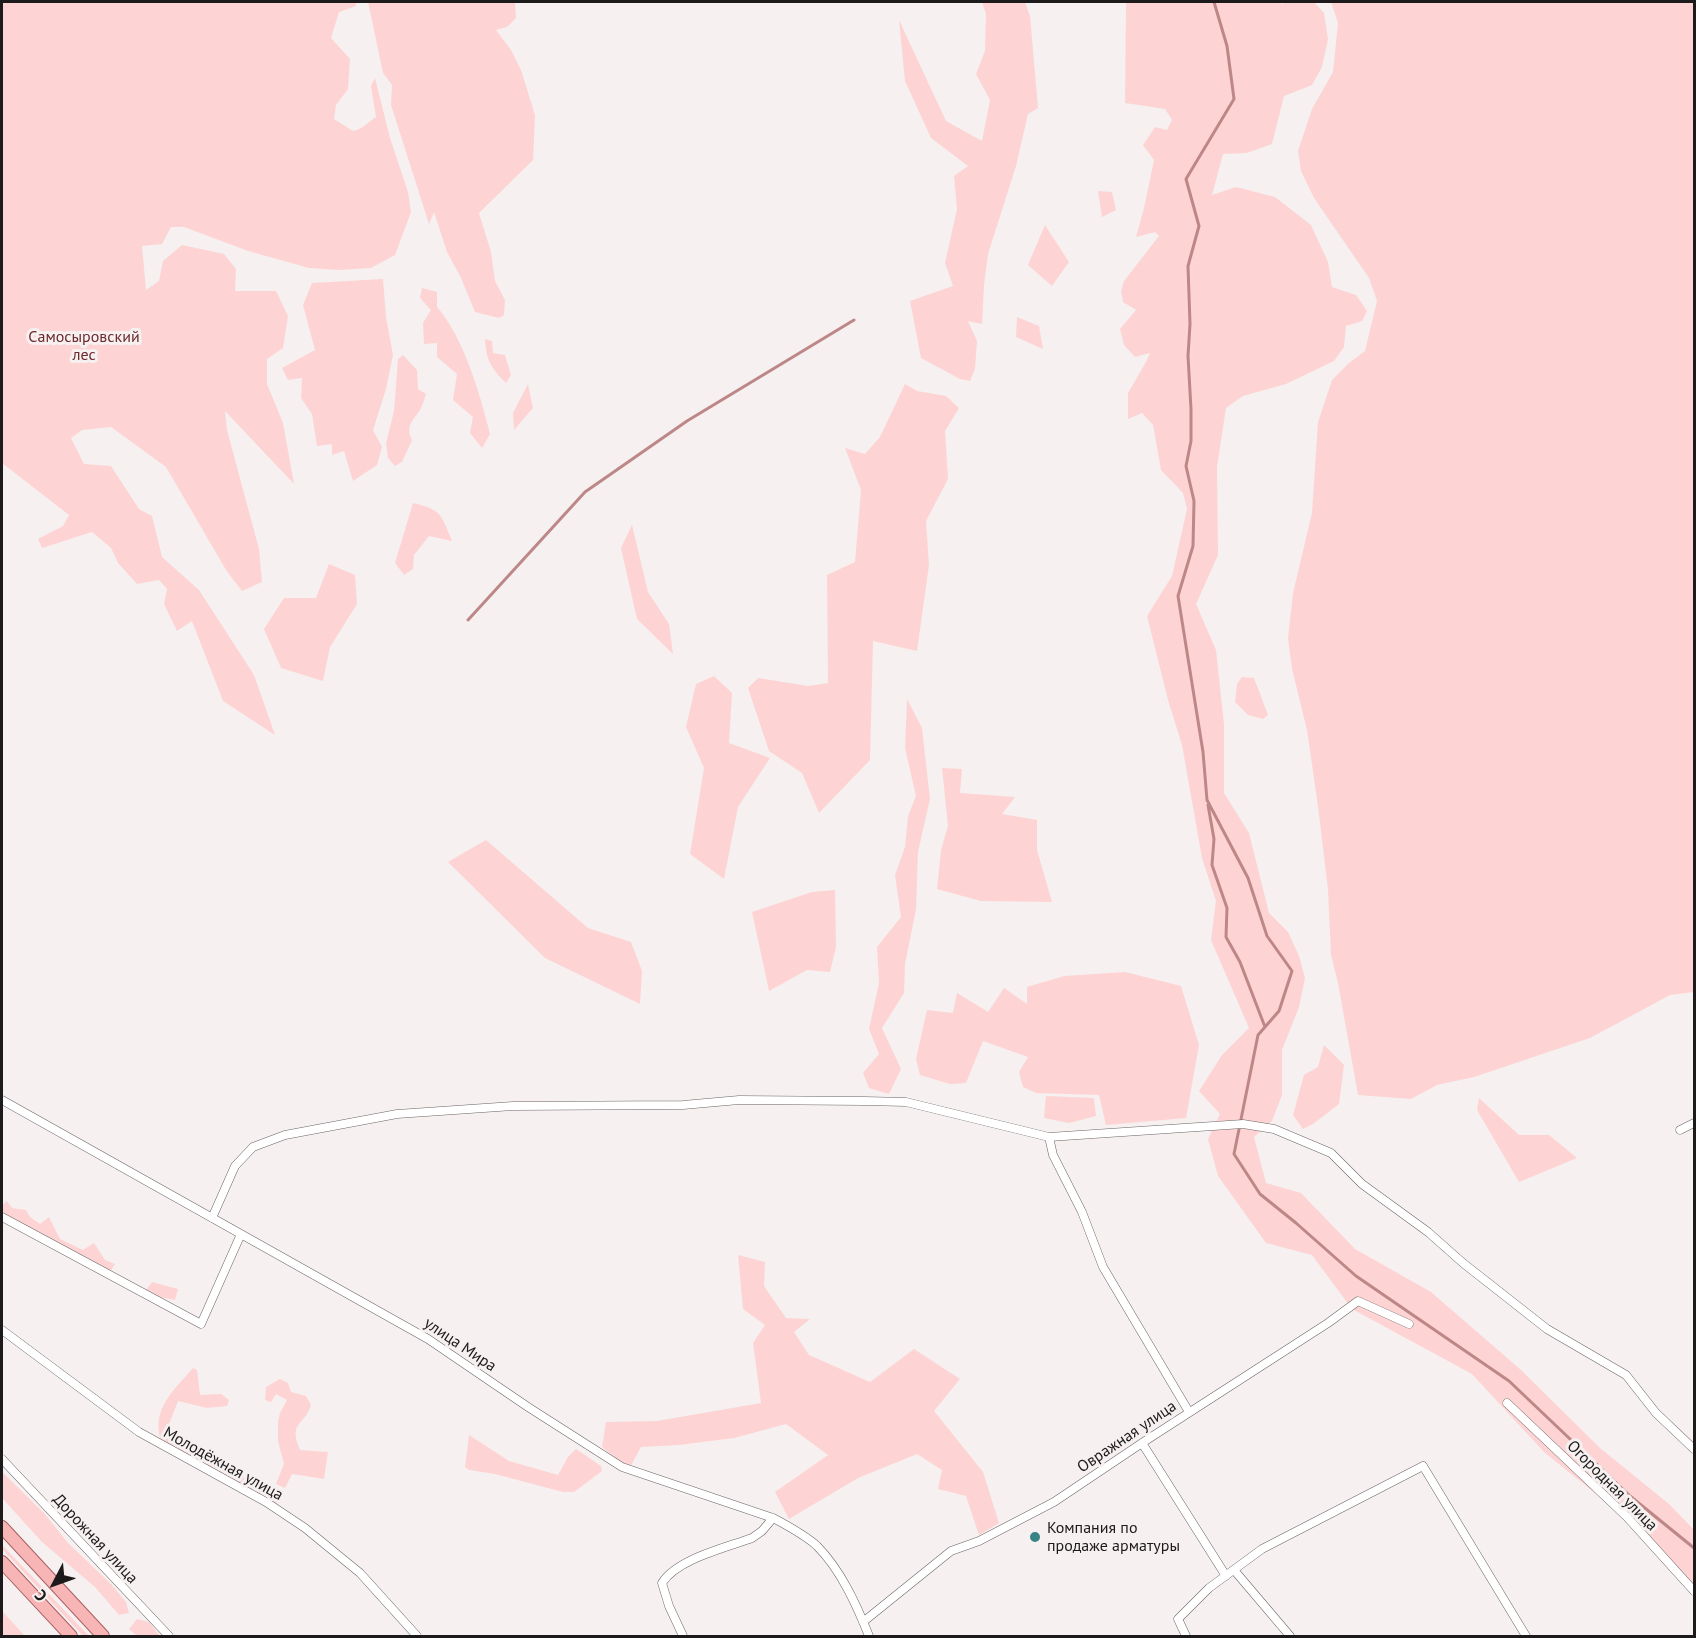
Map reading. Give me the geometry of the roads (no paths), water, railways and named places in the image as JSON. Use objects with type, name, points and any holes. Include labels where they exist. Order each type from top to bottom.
[{"type":"main road","points":[[2,1527],[103,1636]]},
{"type":"main road","points":[[2,1562],[71,1636]]},
{"type":"street","name":"улица Мира","points":[[2,1100],[428,1339],[622,1467],[773,1518],[817,1546],[837,1572],[868,1636]]},
{"type":"street","points":[[212,1218],[235,1166],[253,1148],[285,1135],[397,1114],[513,1106],[672,1105],[739,1100],[906,1102],[1049,1137],[1239,1124],[1274,1129],[1331,1153],[1362,1184],[1428,1232],[1463,1263],[1547,1329],[1626,1375],[1656,1413],[1695,1449]]},
{"type":"street","points":[[1680,1130],[1695,1123]]},
{"type":"street","points":[[1049,1137],[1053,1155],[1082,1212],[1103,1267],[1190,1412]]},
{"type":"street","points":[[2,1217],[201,1324],[241,1234]]},
{"type":"street","name":"Овражная улица","points":[[863,1622],[951,1551],[979,1541],[1054,1502],[1328,1323],[1358,1301],[1409,1324]]},
{"type":"street","name":"Молодёжная улица","points":[[2,1330],[139,1432],[266,1502],[305,1528],[360,1573],[417,1636]]},
{"type":"street","name":"Огородная улица","points":[[1507,1403],[1627,1517],[1695,1591]]},
{"type":"street","points":[[1142,1443],[1226,1576]]},
{"type":"street","name":"Дорожная улица","points":[[2,1459],[169,1636]]},
{"type":"street","points":[[1186,1636],[1178,1619],[1209,1588],[1262,1549],[1423,1466],[1526,1636]]},
{"type":"street","points":[[683,1636],[669,1606],[662,1583],[668,1573],[684,1564],[752,1538],[762,1531],[773,1518]]},
{"type":"street","points":[[1234,1570],[1290,1636]]},
{"type":"waterway","points":[[1214,2],[1227,46],[1234,99],[1186,179],[1199,226],[1188,266],[1191,441],[1186,466],[1194,501],[1193,546],[1178,596],[1203,752],[1207,800],[1248,878],[1267,936],[1292,971],[1279,1011],[1258,1035],[1234,1154],[1260,1194],[1356,1276],[1509,1381],[1630,1496],[1694,1548]]},
{"type":"waterway","points":[[468,620],[585,492],[687,421],[854,320]]},
{"type":"waterway","points":[[1208,805],[1214,839],[1212,865],[1227,908],[1226,937],[1240,962],[1265,1027]]},
{"type":"place","name":"Компания по продаже арматуры","points":[[1035,1537]]},
{"type":"park label","name":"Самосыровский лес","points":[[84,346]]}]
